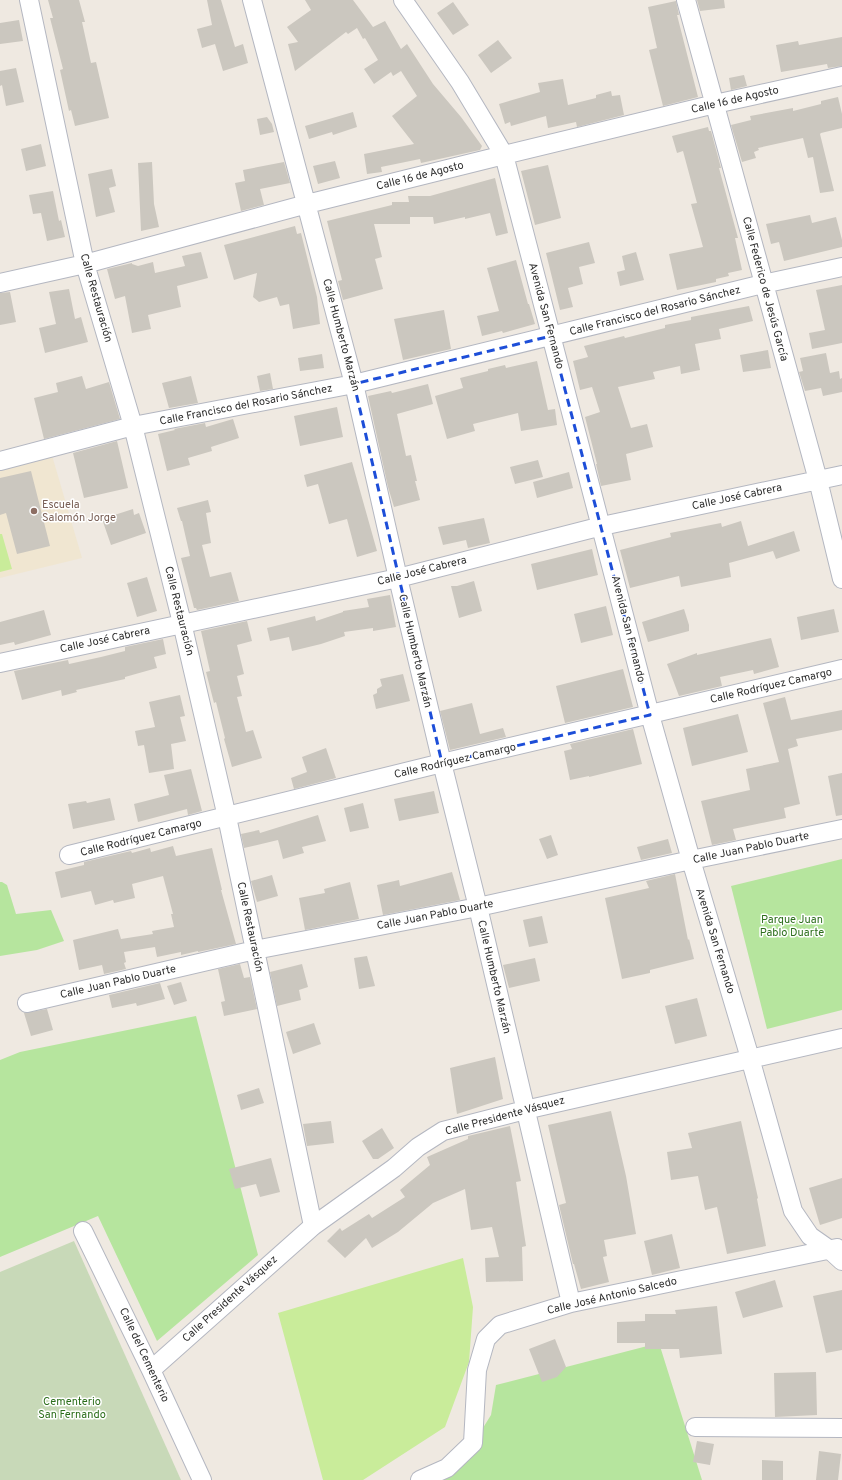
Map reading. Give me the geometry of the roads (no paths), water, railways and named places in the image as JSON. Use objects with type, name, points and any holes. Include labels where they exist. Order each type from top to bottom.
[{"type":"street","name":"Calle Restauración","points":[[29,0],[85,264],[133,426],[182,623],[227,817],[313,1226]]},
{"type":"street","name":"Calle Humberto Marzán","points":[[252,0],[354,384],[398,578],[478,907],[571,1303]]},
{"type":"street","name":"Avenida San Fernando","points":[[403,0],[460,82],[504,155],[602,526],[650,715],[691,860],[750,1058],[792,1211],[810,1236],[838,1253]]},
{"type":"street","name":"Calle Federico de Jesús García","points":[[686,0],[818,480],[842,579]]},
{"type":"street","name":"Calle 16 de Agosto","points":[[0,283],[85,264],[307,204],[504,155],[715,104],[842,76]]},
{"type":"street","name":"Calle Francisco del Rosario Sánchez","points":[[0,461],[133,426],[354,384],[763,284],[842,267]]},
{"type":"street","name":"Calle José Cabrera","points":[[0,663],[398,578],[602,526],[842,475]]},
{"type":"street","name":"Calle Rodríguez Camargo","points":[[69,855],[442,763],[842,669]]},
{"type":"street","name":"Calle Juan Pablo Duarte","points":[[27,1003],[255,950],[478,907],[691,860],[842,829]]},
{"type":"street","name":"Calle Presidente Vásquez","points":[[151,1370],[313,1226],[394,1168],[418,1147],[443,1131],[525,1110],[842,1038]]},
{"type":"street","name":"Calle del Cementerio","points":[[83,1231],[151,1370],[202,1480]]},
{"type":"street","name":"Calle José Antonio Salcedo","points":[[420,1480],[447,1468],[474,1443],[477,1370],[486,1339],[500,1325],[571,1303],[838,1253]]},
{"type":"street","points":[[695,1427],[842,1428]]},
{"type":"place","name":"Escuela Salomón Jorge","points":[[34,511]]},
{"type":"park label","name":"Parque Juan Pablo Duarte","points":[[792,926]]},
{"type":"park label","name":"Cementerio San Fernando","points":[[72,1408]]}]
